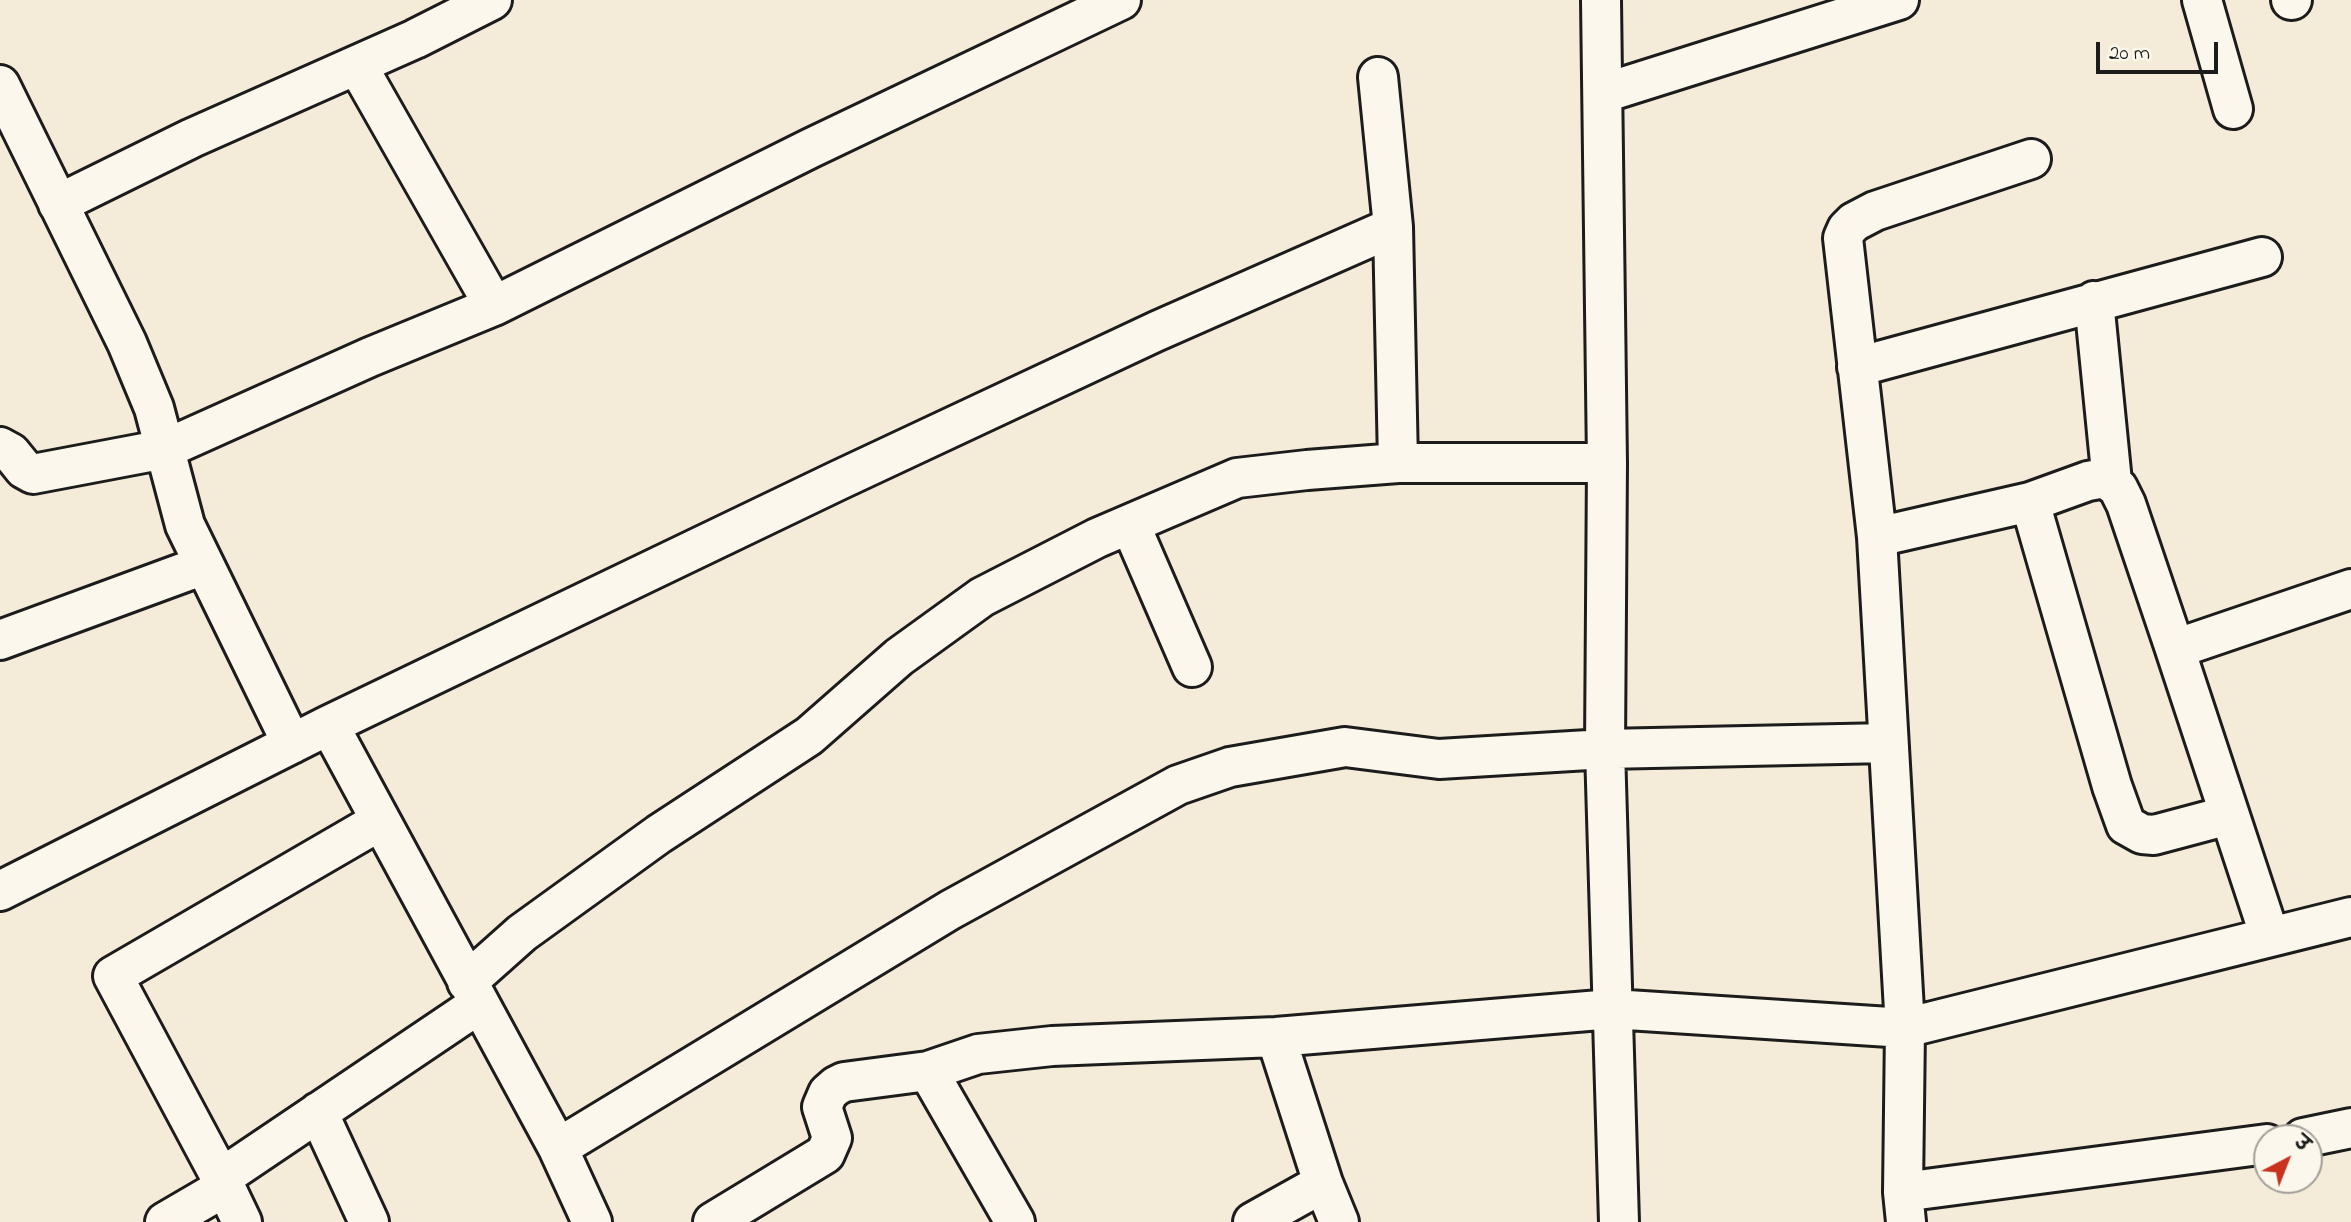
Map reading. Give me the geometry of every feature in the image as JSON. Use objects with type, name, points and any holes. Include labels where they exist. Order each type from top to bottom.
[{"type":"street","points":[[58,204],[192,138],[415,39],[492,0]]},
{"type":"street","points":[[0,447],[11,453],[24,469],[33,474],[165,449],[370,357],[494,306],[811,148],[1121,0]]},
{"type":"street","points":[[1601,0],[1607,463],[1605,749],[1619,1222]]},
{"type":"street","points":[[1604,93],[1899,0]]},
{"type":"street","points":[[2202,0],[2233,110]]},
{"type":"street","points":[[357,65],[494,306]]},
{"type":"street","points":[[1378,77],[1393,227],[1398,463]]},
{"type":"street","points":[[0,85],[127,343],[154,408],[185,525],[292,744]]},
{"type":"street","points":[[2031,159],[1863,216],[1847,229],[1843,238],[1877,537],[1905,1028],[1904,1207],[2253,1146]]},
{"type":"street","points":[[0,891],[329,725],[839,480],[1157,331],[1393,227]]},
{"type":"street","points":[[1857,367],[2262,257]]},
{"type":"street","points":[[2094,301],[2112,482]]},
{"type":"street","points":[[165,1222],[223,1183],[473,993],[522,933],[659,834],[809,736],[898,657],[982,597],[1097,538],[1237,478],[1398,463],[1607,463]]},
{"type":"street","points":[[1877,537],[2030,502],[2088,481],[2105,478],[2118,488],[2126,504],[2270,937]]},
{"type":"street","points":[[2030,502],[2112,786],[2126,825],[2142,834],[2154,835],[2229,815]]},
{"type":"street","points":[[1130,524],[1192,667]]},
{"type":"street","points":[[0,640],[204,565]]},
{"type":"street","points":[[2175,649],[2351,589]]},
{"type":"street","points":[[329,725],[558,1148],[592,1222]]},
{"type":"street","points":[[558,1148],[950,910],[1178,785],[1230,767],[1345,747],[1439,759],[1605,749],[1888,743]]},
{"type":"street","points":[[242,1222],[113,976],[380,821]]},
{"type":"street","points":[[713,1222],[825,1154],[832,1138],[822,1107],[828,1093],[836,1086],[844,1082],[928,1071],[978,1054],[1052,1046],[1276,1037],[1612,1009],[1905,1028],[2351,917]]},
{"type":"street","points":[[1276,1037],[1323,1183],[1339,1222]]},
{"type":"street","points":[[928,1071],[1015,1222]]},
{"type":"street","points":[[318,1112],[369,1222]]},
{"type":"street","points":[[2323,1134],[2351,1128]]},
{"type":"street","points":[[1253,1222],[1323,1183]]}]
